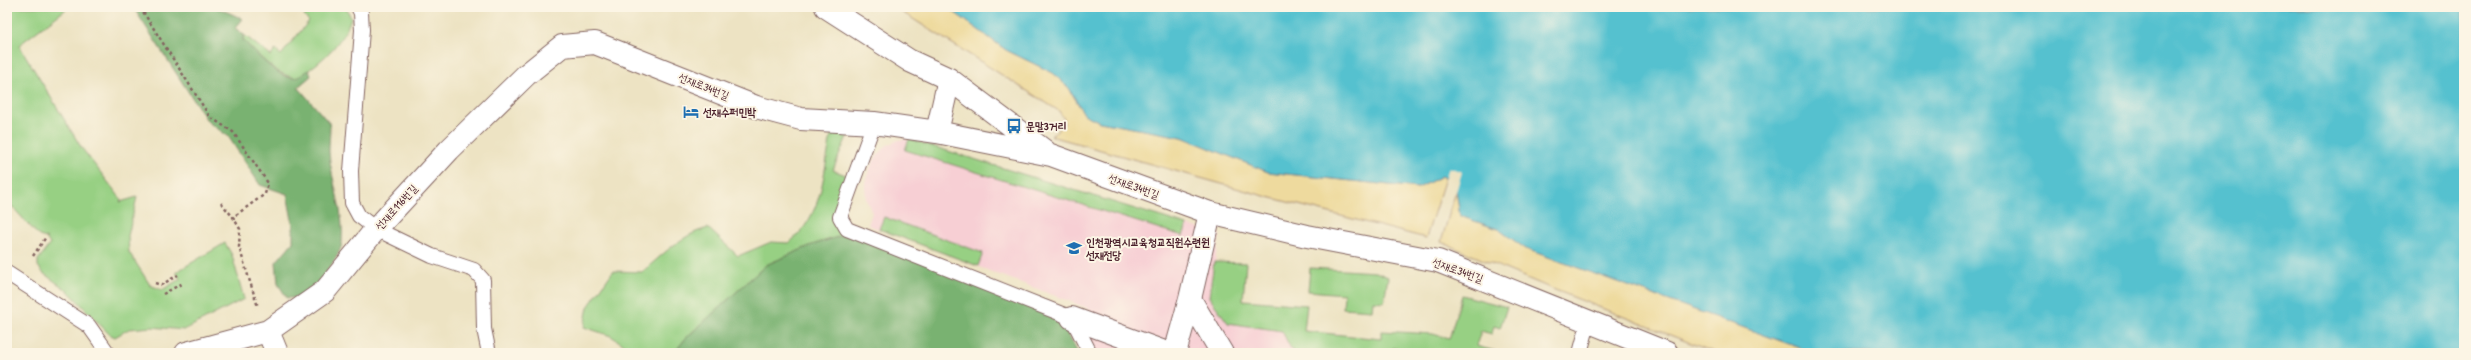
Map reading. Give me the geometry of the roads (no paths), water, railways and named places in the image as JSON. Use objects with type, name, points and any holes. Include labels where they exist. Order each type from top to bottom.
[{"type":"street","points":[[826,7],[910,61],[949,79],[1051,155]]},
{"type":"street","name":"선재로116번길","points":[[186,353],[268,331],[325,291],[376,229],[448,150],[526,75],[562,46],[595,43]]},
{"type":"street","name":"선재로34번길","points":[[595,43],[756,107],[801,119],[874,123],[937,132],[1051,155],[1210,213],[1307,236],[1438,261],[1589,320],[1667,353]]},
{"type":"street","points":[[937,132],[949,79]]},
{"type":"street","points":[[1175,353],[1190,299],[1210,213]]},
{"type":"street","points":[[1190,299],[1222,353]]},
{"type":"street","points":[[1072,318],[1167,353]]},
{"type":"street","points":[[268,331],[277,353]]},
{"type":"lane","points":[[358,7],[361,13],[362,30],[351,171],[352,203],[359,216],[376,229],[432,256],[474,270],[483,280],[484,329],[489,353]]},
{"type":"lane","points":[[874,123],[840,217],[847,229],[1072,318],[1090,353]]},
{"type":"lane","points":[[7,273],[89,326],[108,353]]},
{"type":"lane","points":[[1580,353],[1589,320]]},
{"type":"water","points":[[947,7],[2464,7],[2464,353],[1814,353],[1526,249],[1498,229],[1460,216],[1455,183],[1442,176],[1418,188],[1268,172],[1182,137],[1100,122],[1084,114],[1069,88],[1053,73],[1006,50]]},
{"type":"place","name":"선재수퍼민박","points":[[691,112]]},
{"type":"place","name":"문말3거리","points":[[1014,126]]},
{"type":"place","name":"인천광역시교육청교직원수련원 선재전당","points":[[1074,248]]}]
